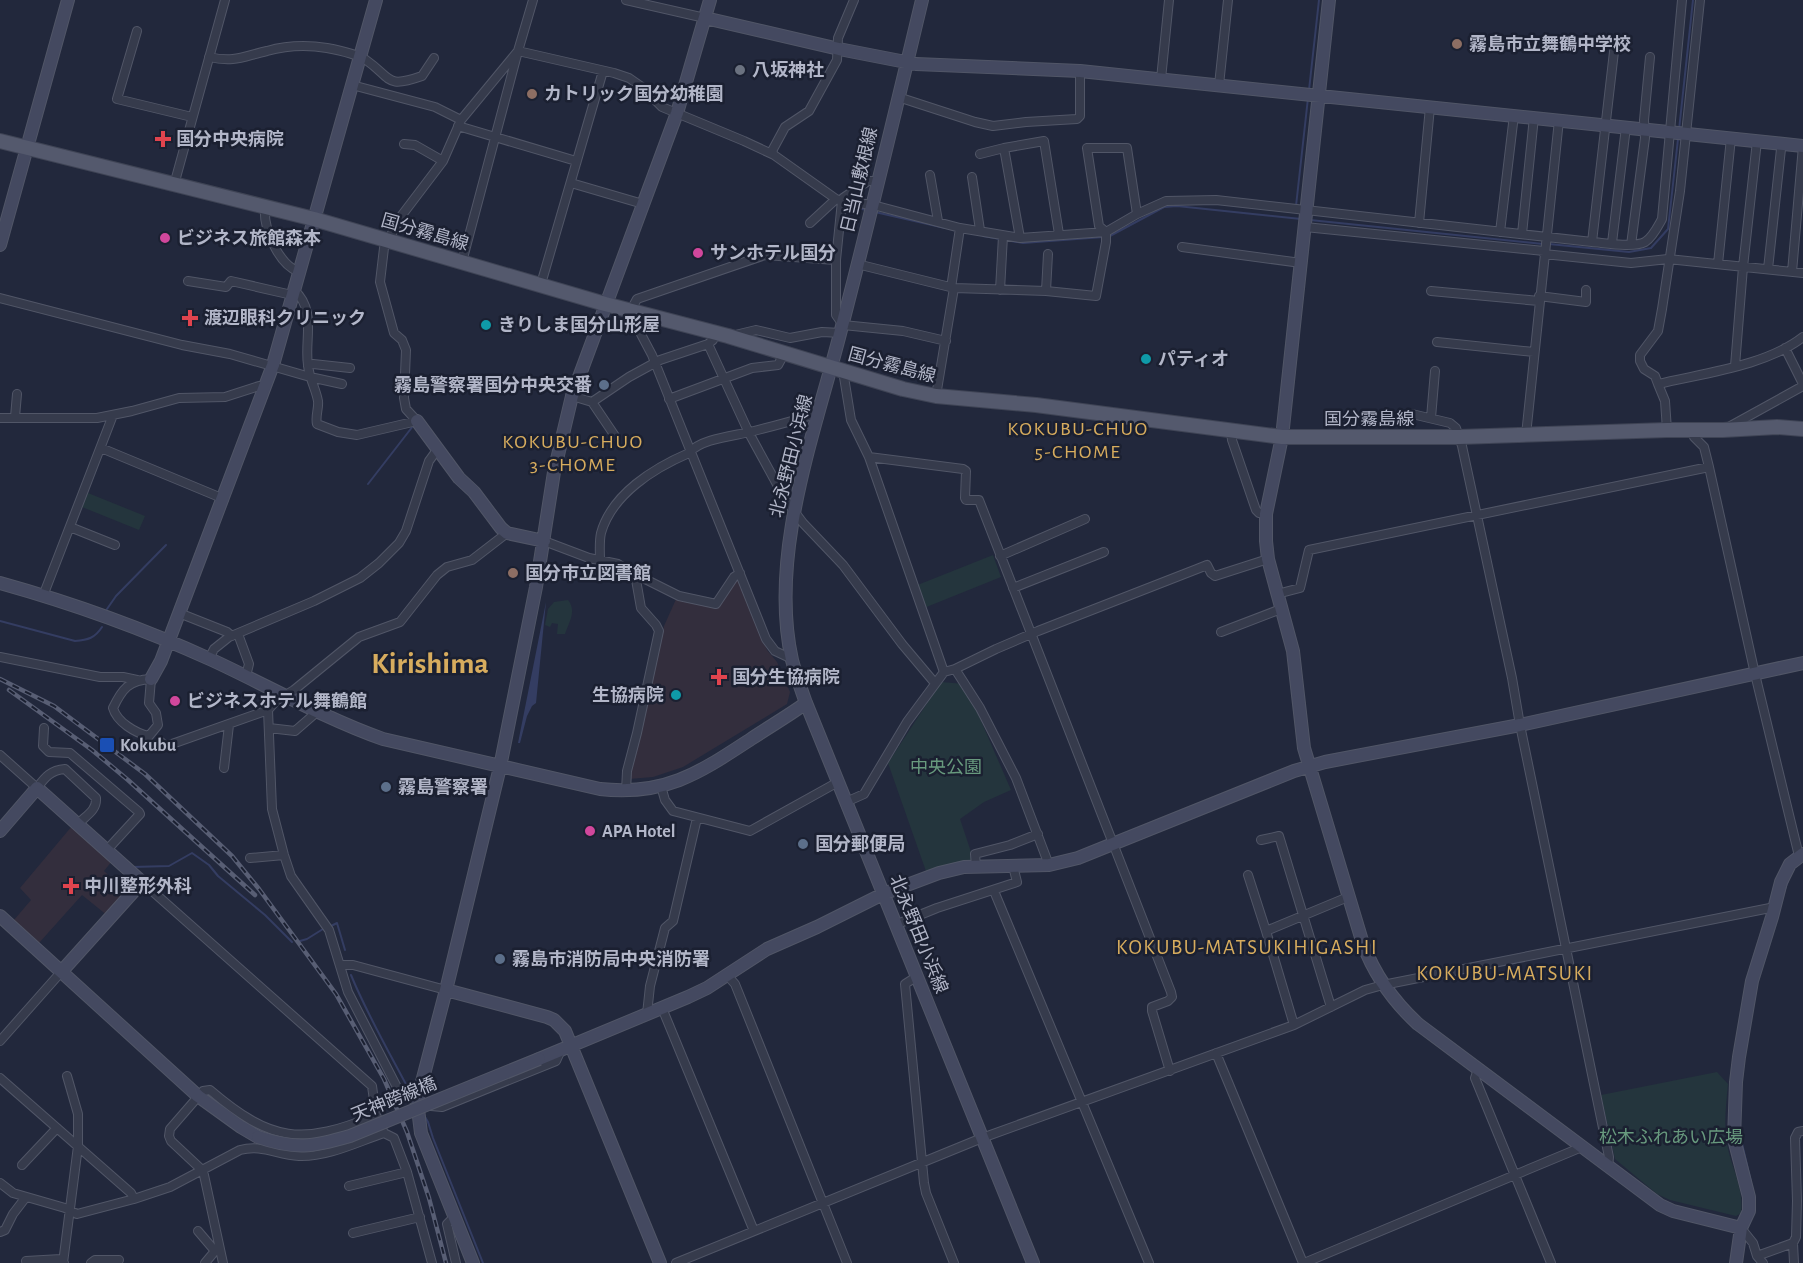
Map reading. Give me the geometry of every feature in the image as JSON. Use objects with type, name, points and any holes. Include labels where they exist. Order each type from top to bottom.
[{"type":"main road","name":"国分霧島線","points":[[0,141],[314,219],[631,310],[717,338],[936,396],[1036,405],[1282,437],[1459,437],[1777,427],[1803,429]]},
{"type":"street","points":[[0,245],[68,0]]},
{"type":"street","points":[[174,185],[225,0]]},
{"type":"street","points":[[137,680],[128,686],[113,708],[115,716],[140,734],[149,736],[158,726],[156,713],[149,703],[151,679],[161,662],[266,387],[376,0]]},
{"type":"street","points":[[462,262],[533,0]]},
{"type":"street","points":[[473,1263],[421,1133],[417,1101],[500,768],[544,541],[554,472],[572,396],[677,113],[710,0]]},
{"type":"street","points":[[774,155],[772,151],[785,127],[809,111],[837,60],[838,38],[854,0]]},
{"type":"street","name":"日当山敷根線","points":[[837,369],[842,329],[922,0]]},
{"type":"street","points":[[1161,79],[1168,0]]},
{"type":"street","points":[[1219,85],[1228,0]]},
{"type":"street","points":[[1329,0],[1282,437],[1266,514],[1266,541],[1268,559],[1293,651],[1304,748],[1348,897],[1369,959],[1393,999],[1418,1024],[1667,1209],[1741,1228],[1753,1243],[1760,1260],[1798,1239]]},
{"type":"street","points":[[1666,430],[1665,401],[1655,376],[1644,369],[1640,355],[1658,331],[1680,191],[1678,134],[1682,0]]},
{"type":"street","points":[[1306,219],[1419,223],[1592,242],[1631,245],[1644,243],[1662,219],[1700,0]]},
{"type":"street","points":[[632,1],[839,49],[907,62],[1080,71],[1803,146],[1792,272]]},
{"type":"street","points":[[136,31],[117,99],[192,117]]},
{"type":"street","points":[[1592,242],[1615,43]]},
{"type":"street","points":[[209,57],[223,60],[247,58],[283,47],[321,47],[360,57],[386,79],[400,82],[422,76],[434,58]]},
{"type":"street","points":[[518,51],[629,78],[642,87],[662,107],[774,155],[840,202],[938,221],[960,231],[980,230],[1003,239],[1059,234],[1106,236],[1137,214],[1166,201],[1216,201],[1306,219],[1631,263],[1668,259],[1803,273]]},
{"type":"street","points":[[518,51],[460,123],[443,161],[402,215],[384,248],[380,282],[394,333],[402,340],[406,350],[404,398],[406,409],[437,450],[507,533],[544,541],[600,561],[618,564],[679,596],[716,604],[734,577],[740,573]]},
{"type":"street","points":[[1631,245],[1645,129],[1650,57]]},
{"type":"street","points":[[541,284],[603,71]]},
{"type":"street","points":[[898,97],[993,126],[1077,119],[1080,116],[1080,71]]},
{"type":"street","points":[[352,85],[435,107],[460,123],[496,138],[576,161]]},
{"type":"street","points":[[1419,223],[1430,108]]},
{"type":"street","points":[[1500,231],[1514,115]]},
{"type":"street","points":[[1522,234],[1534,117]]},
{"type":"street","points":[[1527,435],[1558,120]]},
{"type":"street","points":[[1612,243],[1626,127]]},
{"type":"street","points":[[1718,264],[1731,138]]},
{"type":"street","points":[[980,154],[1044,141],[1059,234]]},
{"type":"street","points":[[1735,366],[1757,141]]},
{"type":"street","points":[[1768,269],[1781,149],[1779,143]]},
{"type":"street","points":[[404,144],[415,145],[443,161]]},
{"type":"street","points":[[857,264],[952,288],[1046,291],[1096,296],[1106,236],[1099,226],[1087,147],[1127,148],[1137,214]]},
{"type":"street","points":[[1004,148],[1020,238]]},
{"type":"street","points":[[930,175],[938,221]]},
{"type":"street","points":[[972,177],[980,230]]},
{"type":"street","points":[[810,223],[868,181],[877,181]]},
{"type":"street","points":[[571,183],[643,204]]},
{"type":"street","points":[[840,202],[836,260],[836,315],[842,329]]},
{"type":"street","points":[[266,207],[264,218],[270,238],[291,269],[299,272]]},
{"type":"street","points":[[936,396],[946,341],[960,231]]},
{"type":"street","points":[[1000,290],[1003,239]]},
{"type":"street","points":[[1182,247],[1301,263]]},
{"type":"street","points":[[1046,291],[1048,254]]},
{"type":"street","points":[[792,659],[781,656],[770,646],[655,363],[634,321],[631,310],[638,299],[765,255],[836,260]]},
{"type":"street","points":[[188,281],[226,287],[231,281],[293,293],[301,297],[307,312],[308,366],[318,402],[317,424],[338,432],[357,435],[417,421]]},
{"type":"street","points":[[1431,291],[1586,302],[1586,290]]},
{"type":"street","points":[[0,298],[342,384]]},
{"type":"street","points":[[592,402],[655,363],[717,338],[756,330],[790,338],[842,329],[894,330],[946,341]]},
{"type":"street","points":[[1658,384],[1735,366],[1785,348],[1803,337]]},
{"type":"street","points":[[717,338],[723,378],[778,488],[795,513],[843,565],[902,644],[934,682]]},
{"type":"street","points":[[1437,342],[1534,352]]},
{"type":"street","points":[[1723,430],[1803,385],[1785,348]]},
{"type":"street","points":[[669,399],[752,368],[778,365],[784,354]]},
{"type":"street","points":[[308,366],[313,364],[350,368]]},
{"type":"street","points":[[837,369],[851,420],[869,457],[944,672]]},
{"type":"street","name":"北永野田小浜線","points":[[837,369],[819,417],[789,543],[786,615],[792,659],[806,703],[1033,1263]]},
{"type":"street","points":[[1431,418],[1435,371]]},
{"type":"street","points":[[0,418],[87,419],[113,415],[179,398],[225,397],[259,386],[266,387]]},
{"type":"street","points":[[15,417],[17,394]]},
{"type":"street","points":[[572,396],[592,402],[615,436]]},
{"type":"street","points":[[1412,414],[1450,423],[1456,428],[1459,437],[1512,678],[1609,1157],[1608,1167]]},
{"type":"street","points":[[44,596],[113,415]]},
{"type":"street","points":[[600,561],[602,531],[610,515],[626,493],[657,470],[690,451],[720,438],[749,433],[809,416],[819,417]]},
{"type":"street","points":[[1694,429],[1694,437],[1704,447],[1755,674],[1801,855],[1785,872],[1752,981],[1736,1082],[1734,1139],[1749,1197],[1749,1211],[1741,1228],[1736,1263]]},
{"type":"street","points":[[1231,432],[1256,510],[1266,514]]},
{"type":"street","points":[[101,448],[224,499]]},
{"type":"street","points":[[209,659],[214,649],[235,635],[314,601],[360,578],[379,563],[399,543],[406,531],[429,461],[437,450]]},
{"type":"street","points":[[869,457],[966,471],[965,498],[979,501],[1171,992],[1172,997],[1168,1001],[1152,1007],[1170,1071]]},
{"type":"street","points":[[1277,594],[1300,588],[1309,550],[1709,467]]},
{"type":"street","points":[[1000,556],[1085,519]]},
{"type":"street","points":[[70,527],[115,545]]},
{"type":"street","points":[[161,742],[165,746],[172,744],[268,710],[359,638],[400,622],[437,575],[447,567],[472,560],[507,533]]},
{"type":"street","points":[[1013,588],[1104,552]]},
{"type":"street","points":[[846,802],[864,794],[907,722],[934,682],[944,672],[1134,592],[1207,565],[1210,573],[1215,576],[1268,559]]},
{"type":"street","points":[[626,791],[627,771],[660,636],[656,626],[641,608],[635,574]]},
{"type":"street","points":[[0,583],[120,622],[209,659],[350,727],[382,739],[500,768],[600,789],[626,791],[661,786],[693,776],[806,703]]},
{"type":"street","points":[[1221,632],[1281,609]]},
{"type":"street","points":[[179,613],[235,635],[249,664],[246,676]]},
{"type":"street","points":[[0,657],[100,677],[151,679]]},
{"type":"street","name":"天神跨線橋","points":[[0,916],[198,1096],[258,1137],[280,1145],[313,1146],[350,1136],[662,1008],[707,988],[767,949],[883,894],[939,873],[964,867],[1049,865],[1078,858],[1294,771],[1520,725],[1803,663]]},
{"type":"street","points":[[955,669],[980,708],[1016,778],[1049,865]]},
{"type":"street","points":[[268,710],[272,809],[291,876],[329,930],[348,992],[401,1095],[431,1106],[442,1107],[555,1060],[567,1047]]},
{"type":"street","points":[[270,728],[296,731],[318,711]]},
{"type":"street","points":[[224,768],[229,725]]},
{"type":"street","points":[[44,728],[43,746],[49,752],[70,753],[139,812],[140,814],[106,851]]},
{"type":"street","points":[[0,755],[369,1082],[374,1093],[376,1115],[384,1133],[393,1138],[407,1172],[432,1263]]},
{"type":"street","points":[[0,831],[46,776],[55,770],[65,769],[96,798],[93,810],[77,825]]},
{"type":"street","points":[[661,786],[664,800],[673,811],[750,831],[838,782]]},
{"type":"street","points":[[647,1014],[651,978],[665,927],[673,921],[697,818]]},
{"type":"street","points":[[976,867],[975,854],[1010,845],[1038,834]]},
{"type":"street","points":[[1261,840],[1279,836],[1331,1007]]},
{"type":"street","points":[[250,858],[284,855]]},
{"type":"street","points":[[895,925],[937,908],[1017,882],[1013,866]]},
{"type":"street","points":[[1248,875],[1294,1025]]},
{"type":"street","points":[[0,1041],[142,882]]},
{"type":"street","points":[[994,891],[1149,1263]]},
{"type":"street","points":[[1266,931],[1348,897]]},
{"type":"street","points":[[675,1263],[982,1138],[1294,1025],[1365,990],[1775,907]]},
{"type":"street","points":[[340,965],[353,965],[554,1020],[565,1030],[567,1047],[660,1263]]},
{"type":"street","points":[[726,974],[735,984],[847,1263]]},
{"type":"street","points":[[916,977],[905,984],[926,1193],[954,1263]]},
{"type":"street","points":[[662,1008],[753,1231]]},
{"type":"street","points":[[1216,1053],[1303,1263],[1582,1147]]},
{"type":"street","points":[[1478,1069],[1474,1078],[1551,1263]]},
{"type":"street","points":[[64,1263],[78,1146],[78,1114],[67,1076]]},
{"type":"street","points":[[0,1077],[131,1193],[134,1199]]},
{"type":"street","points":[[223,1263],[218,1251],[207,1183],[202,1170],[171,1141],[169,1136],[170,1130],[203,1090],[210,1090],[247,1119],[268,1130],[290,1135],[308,1136],[330,1132],[376,1115]]},
{"type":"street","points":[[22,1165],[57,1128]]},
{"type":"street","points":[[1794,1263],[1798,1239],[1795,1138],[1798,1132],[1803,1131]]},
{"type":"street","points":[[0,1183],[13,1193],[77,1214],[170,1187],[249,1147],[280,1154],[307,1155],[337,1150],[384,1133]]},
{"type":"street","points":[[349,1186],[407,1172]]},
{"type":"street","points":[[0,1232],[5,1230],[13,1214],[26,1197]]},
{"type":"street","points":[[353,1233],[420,1217]]},
{"type":"street","points":[[454,1217],[447,1224],[456,1263]]},
{"type":"street","points":[[198,1231],[218,1251]]},
{"type":"street","points":[[205,1263],[218,1251]]},
{"type":"street","points":[[26,1261],[61,1259],[64,1263]]},
{"type":"street","points":[[91,1263],[95,1260],[119,1260]]},
{"type":"shaded area","name":"国分生協病院","points":[[738,576],[767,650],[777,662],[790,692],[787,704],[683,767],[653,777],[629,779],[664,626],[677,597],[717,605]]},
{"type":"shaded area","name":"中川整形外科","points":[[72,826],[112,861],[104,871],[128,893],[108,916],[82,895],[39,943],[14,920],[31,900],[20,888]]},
{"type":"green space","points":[[88,493],[145,516],[139,530],[82,507]]},
{"type":"green space","points":[[993,555],[1001,577],[924,608],[915,586]]},
{"type":"green space","points":[[568,600],[572,608],[570,621],[565,634],[557,634],[558,624],[552,623],[550,627],[545,625],[548,609],[554,602]]},
{"type":"green space","name":"中央公園","points":[[941,682],[965,684],[1011,790],[984,802],[960,819],[974,861],[928,877],[888,763]]},
{"type":"green space","name":"松木ふれあい広場","points":[[1717,1072],[1728,1084],[1725,1117],[1726,1141],[1740,1188],[1742,1205],[1741,1213],[1736,1216],[1670,1200],[1657,1194],[1615,1159],[1601,1095]]},
{"type":"water","points":[[546,602],[536,703],[527,716],[520,743],[518,743]]},
{"type":"waterway","points":[[1309,90],[1319,0]]},
{"type":"waterway","points":[[1679,130],[1693,0]]},
{"type":"waterway","points":[[1296,206],[1308,98]]},
{"type":"waterway","points":[[1549,244],[1629,252],[1651,248],[1668,229],[1678,139]]},
{"type":"waterway","points":[[846,205],[866,210]]},
{"type":"waterway","points":[[1108,237],[1164,207],[1177,206],[1301,219]]},
{"type":"waterway","points":[[875,212],[945,228]]},
{"type":"waterway","points":[[1310,220],[1543,244]]},
{"type":"waterway","points":[[983,236],[1023,243],[1103,237]]},
{"type":"waterway","points":[[368,484],[413,426]]},
{"type":"waterway","points":[[107,609],[116,596],[166,545]]},
{"type":"waterway","points":[[0,621],[75,641],[91,638],[102,627]]},
{"type":"waterway","points":[[132,867],[169,866],[192,853],[209,865],[218,876],[265,915],[292,942]]},
{"type":"waterway","points":[[1784,892],[1788,881]]},
{"type":"waterway","points":[[331,926],[337,923],[345,950]]},
{"type":"waterway","points":[[300,941],[323,929]]},
{"type":"waterway","points":[[351,975],[371,1019],[409,1090]]},
{"type":"waterway","points":[[425,1117],[483,1263]]},
{"type":"waterway","points":[[1740,1135],[1751,1182]]},
{"type":"railway","points":[[0,679],[54,706],[145,774],[232,856],[259,889],[336,994],[384,1079],[407,1132],[429,1198],[446,1263]]},
{"type":"railway","points":[[9,690],[92,750],[255,895]]},
{"type":"place","name":"霧島市立舞鶴中学校","points":[[1457,44]]},
{"type":"place","name":"八坂神社","points":[[740,70]]},
{"type":"place","name":"カトリック国分幼稚園","points":[[532,94]]},
{"type":"place","name":"国分中央病院","points":[[163,139]]},
{"type":"place","name":"ビジネス旅館森本","points":[[165,238]]},
{"type":"place","name":"サンホテル国分","points":[[698,253]]},
{"type":"place","name":"渡辺眼科クリニック","points":[[190,318]]},
{"type":"place","name":"きりしま国分山形屋","points":[[486,325]]},
{"type":"place","name":"パティオ","points":[[1146,359]]},
{"type":"place","name":"霧島警察署国分中央交番","points":[[604,385]]},
{"type":"place","name":"国分市立図書館","points":[[513,573]]},
{"type":"place","name":"国分生協病院","points":[[719,677]]},
{"type":"place","name":"生協病院","points":[[676,695]]},
{"type":"place","name":"ビジネスホテル舞鶴館","points":[[175,701]]},
{"type":"place","name":"Kokubu","points":[[107,745]]},
{"type":"place","name":"霧島警察署","points":[[386,787]]},
{"type":"place","name":"APA Hotel","points":[[590,831]]},
{"type":"place","name":"国分郵便局","points":[[803,844]]},
{"type":"place","name":"中川整形外科","points":[[71,886]]},
{"type":"place","name":"霧島市消防局中央消防署","points":[[500,959]]},
{"type":"district","name":"KOKUBU-CHUO 5-CHOME","points":[[1078,440]]},
{"type":"district","name":"KOKUBU-CHUO 3-CHOME","points":[[573,452]]},
{"type":"district","name":"Kirishima","points":[[430,663]]},
{"type":"district","name":"KOKUBU-MATSUKIHIGASHI","points":[[1247,947]]},
{"type":"district","name":"KOKUBU-MATSUKI","points":[[1505,973]]}]
